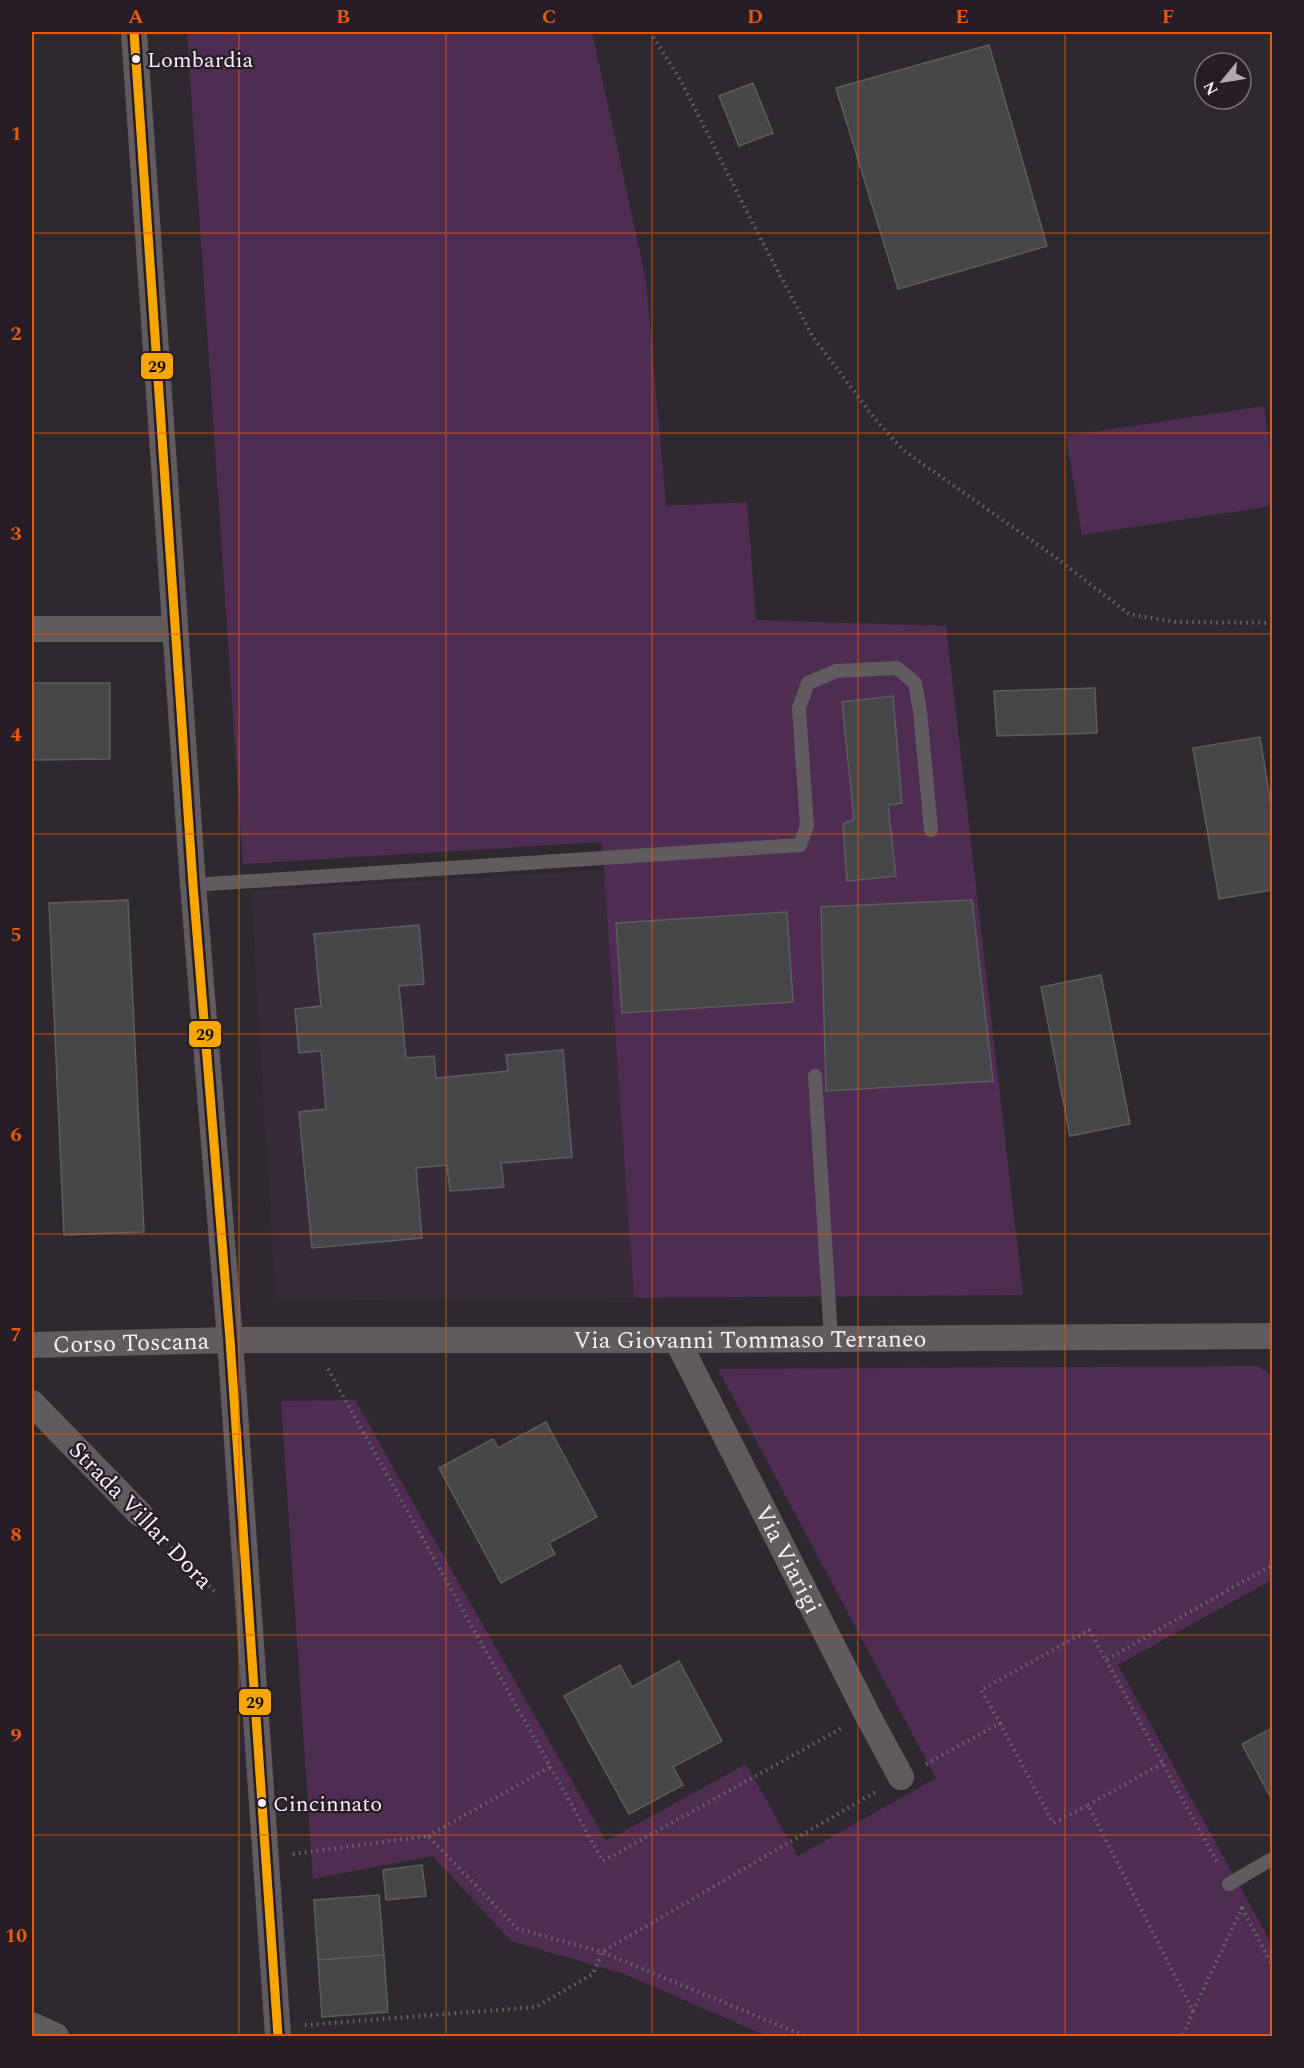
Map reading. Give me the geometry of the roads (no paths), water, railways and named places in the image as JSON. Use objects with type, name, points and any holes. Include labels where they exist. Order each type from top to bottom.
[{"type":"street","points":[[134,32],[193,885],[230,1340],[278,2032]]},
{"type":"street","points":[[32,629],[175,629]]},
{"type":"street","name":"Via Giovanni Tommaso Terraneo","points":[[230,1340],[1267,1341]]},
{"type":"street","name":"Corso Toscana","points":[[32,1345],[230,1340]]},
{"type":"street","name":"Via Viarigi","points":[[677,1340],[901,1777]]},
{"type":"street","name":"Strada Villar Dora","points":[[32,1402],[140,1514]]},
{"type":"street","points":[[32,2025],[56,2037]]},
{"type":"lane","points":[[193,885],[800,845],[807,826],[799,708],[808,683],[836,672],[897,668],[915,683],[920,711],[931,830]]},
{"type":"lane","points":[[815,1076],[831,1339]]},
{"type":"lane","points":[[1229,1884],[1272,1859]]},
{"type":"place","name":"Lombardia","points":[[136,59]]},
{"type":"place","name":"Cincinnato","points":[[262,1803]]}]
